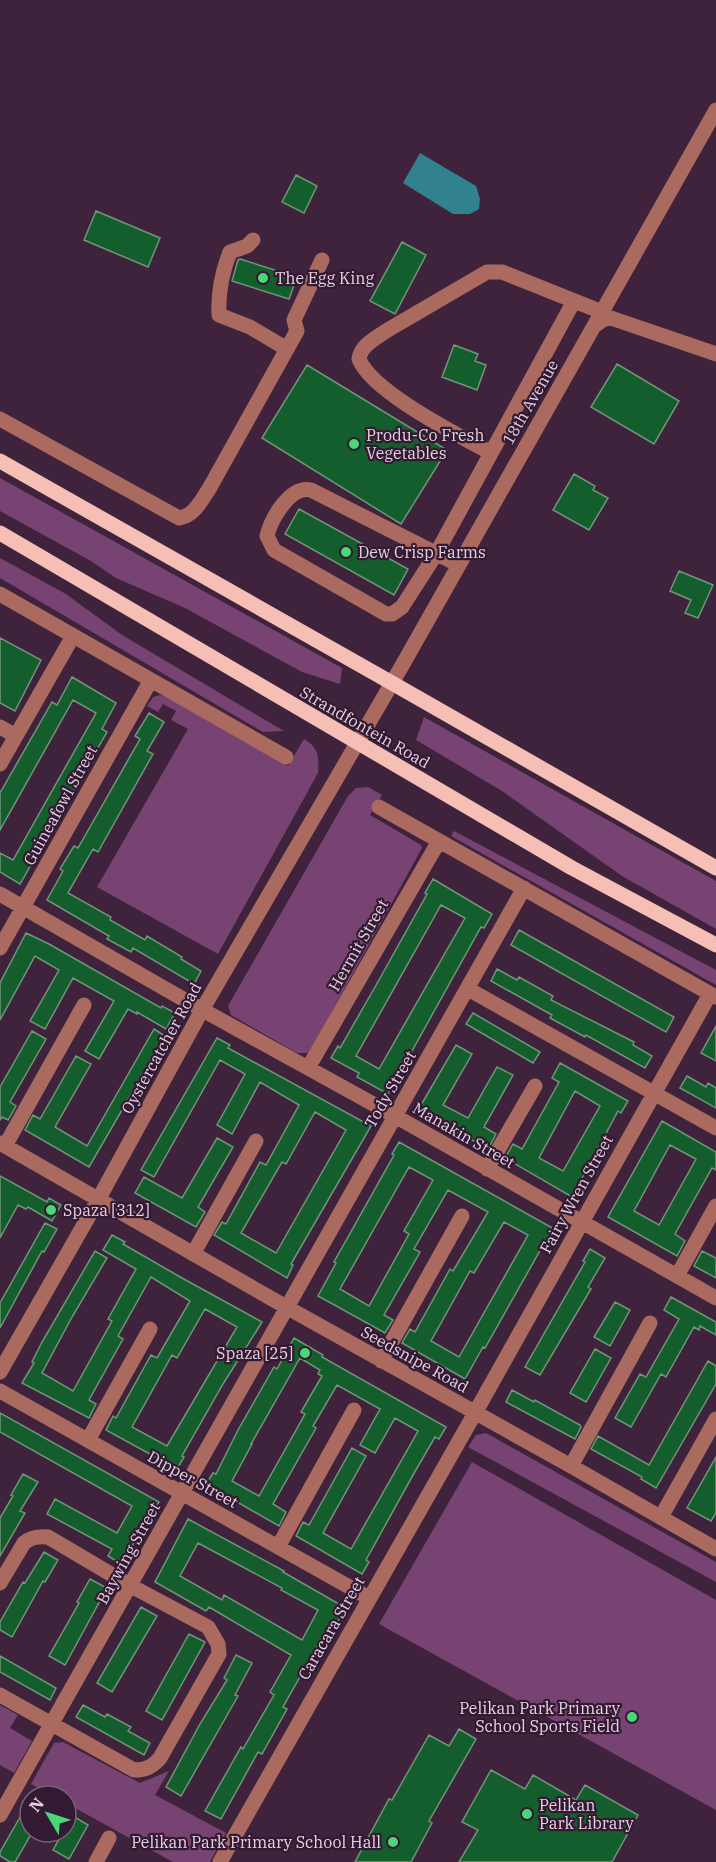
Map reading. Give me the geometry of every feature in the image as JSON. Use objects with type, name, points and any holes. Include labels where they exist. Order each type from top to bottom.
[{"type":"main road","points":[[0,461],[716,868]]},
{"type":"main road","name":"Strandfontein Road","points":[[0,533],[572,868],[716,945]]},
{"type":"street","name":"18th Avenue","points":[[356,743],[716,110]]},
{"type":"street","points":[[253,240],[247,246],[230,252],[218,299],[219,315],[250,327],[287,349]]},
{"type":"street","points":[[0,419],[169,513],[182,518],[194,511],[209,489],[297,331],[294,320],[321,260]]},
{"type":"street","points":[[491,453],[411,408],[364,370],[359,359],[361,351],[386,331],[487,272],[502,272],[602,312]]},
{"type":"street","points":[[459,565],[436,554],[311,489],[305,488],[291,495],[268,530],[268,541],[274,550],[386,614],[392,614],[402,607],[436,554],[574,301]]},
{"type":"street","points":[[594,326],[604,319],[611,318],[716,354]]},
{"type":"street","points":[[0,594],[286,757]]},
{"type":"street","points":[[0,764],[73,636]]},
{"type":"street","name":"Guineafowl Street","points":[[0,948],[151,680]]},
{"type":"street","points":[[0,727],[16,736]]},
{"type":"street","name":"Oystercatcher Road","points":[[0,1372],[202,1010],[356,743]]},
{"type":"street","points":[[379,807],[713,995]]},
{"type":"street","name":"Hermit Street","points":[[308,1068],[439,841]]},
{"type":"street","name":"Tody Street","points":[[288,1308],[524,888]]},
{"type":"street","name":"Manakin Street","points":[[0,894],[716,1298]]},
{"type":"street","points":[[468,989],[716,1128]]},
{"type":"street","name":"Fairy Wren Street","points":[[475,1413],[653,1093],[713,995]]},
{"type":"street","points":[[2,1145],[84,1005]]},
{"type":"street","points":[[488,1169],[535,1086]]},
{"type":"street","points":[[193,1254],[256,1142]]},
{"type":"street","name":"Seedsnipe Road","points":[[2,1145],[716,1549]]},
{"type":"street","points":[[677,1276],[716,1206]]},
{"type":"street","points":[[381,1361],[462,1216]]},
{"type":"street","name":"Baywing Street","points":[[0,1815],[288,1308]]},
{"type":"street","points":[[571,1466],[650,1323]]},
{"type":"street","points":[[88,1440],[150,1329]]},
{"type":"street","name":"Dipper Street","points":[[0,1391],[369,1598]]},
{"type":"street","points":[[278,1547],[354,1410]]},
{"type":"street","name":"Caracara Street","points":[[223,1861],[475,1413]]},
{"type":"street","points":[[661,1517],[716,1419]]},
{"type":"street","points":[[0,1583],[24,1543],[38,1536],[48,1537],[131,1586],[208,1627],[218,1644],[219,1654],[160,1758],[152,1767],[144,1770],[134,1770],[0,1695]]},
{"type":"street","points":[[96,1862],[109,1838]]},
{"type":"shaded area","points":[[0,478],[342,668],[340,684],[302,672],[185,608],[116,578],[91,561],[0,511]]},
{"type":"shaded area","points":[[0,558],[66,594],[122,635],[284,731],[263,732],[0,578]]},
{"type":"shaded area","points":[[160,695],[288,766],[304,739],[313,746],[318,757],[318,773],[218,954],[97,887],[188,729],[171,720],[176,711],[163,704],[158,712],[147,706],[153,697]]},
{"type":"shaded area","points":[[424,717],[716,881],[716,929],[622,876],[502,791],[416,740]]},
{"type":"shaded area","points":[[368,787],[382,795],[370,815],[421,845],[422,848],[311,1050],[307,1053],[297,1053],[231,1015],[228,1006],[348,796],[356,788]]},
{"type":"shaded area","points":[[454,831],[716,970],[716,985],[451,836]]},
{"type":"shaded area","points":[[486,1433],[716,1562],[716,1582],[468,1447],[476,1435]]},
{"type":"shaded area","name":"Pelikan Park Primary School Sports Field","points":[[472,1462],[716,1600],[716,1810],[379,1624]]},
{"type":"shaded area","points":[[0,1705],[18,1715],[10,1728],[32,1741],[14,1773],[0,1765]]},
{"type":"shaded area","points":[[63,1742],[140,1783],[169,1771],[155,1795],[226,1833],[210,1862],[173,1862],[78,1810],[78,1784],[31,1784],[54,1743]]},
{"type":"water","points":[[420,153],[476,186],[480,199],[479,209],[470,214],[453,214],[403,183]]},
{"type":"building","points":[[296,175],[317,186],[304,213],[282,202]]},
{"type":"building","points":[[96,211],[160,238],[148,267],[84,240]]},
{"type":"building","points":[[402,242],[426,255],[395,314],[370,301]]},
{"type":"building","name":"The Egg King","points":[[240,259],[297,277],[289,299],[232,281]]},
{"type":"building","points":[[454,345],[478,354],[475,361],[486,365],[477,390],[442,377]]},
{"type":"building","points":[[617,364],[679,401],[654,444],[591,407]]},
{"type":"building","name":"Produ-Co Fresh Vegetables","points":[[307,365],[447,450],[401,524],[262,438]]},
{"type":"building","points":[[574,474],[595,486],[593,490],[608,498],[589,530],[553,510]]},
{"type":"building","name":"Dew Crisp Farms","points":[[299,509],[408,569],[394,595],[285,534]]},
{"type":"building","points":[[679,571],[713,585],[698,618],[685,613],[691,600],[670,591]]},
{"type":"building","points":[[0,638],[41,660],[15,711],[0,703]]},
{"type":"building","points":[[72,677],[116,703],[102,729],[107,732],[20,884],[0,872],[0,853],[13,860],[96,713],[73,700],[0,830],[0,793],[52,702],[57,705]]},
{"type":"building","points":[[149,713],[164,722],[147,751],[153,754],[98,852],[93,849],[68,893],[111,917],[110,920],[145,940],[147,936],[182,957],[181,959],[201,971],[194,984],[133,948],[131,952],[107,939],[109,936],[47,900],[63,871],[60,869],[74,846],[78,848],[140,739],[135,736]]},
{"type":"building","points":[[433,879],[492,914],[484,928],[481,927],[388,1094],[357,1077],[359,1073],[331,1058],[338,1046],[340,1048],[375,987],[427,894],[425,893]],"holes":[[[441,905],[465,918],[379,1069],[356,1056]]]},
{"type":"building","points":[[519,930],[674,1017],[666,1032],[511,945]]},
{"type":"building","points":[[26,933],[161,1008],[162,1006],[175,1013],[166,1029],[128,1009],[99,1059],[85,1051],[114,1001],[73,978],[45,1029],[30,1021],[59,970],[35,956],[0,1020],[0,983]]},
{"type":"building","points":[[497,969],[517,980],[519,977],[553,996],[551,1000],[634,1042],[633,1045],[652,1056],[645,1068],[550,1018],[552,1015],[491,981]]},
{"type":"building","points":[[473,1013],[540,1052],[533,1063],[466,1024]]},
{"type":"building","points":[[716,1026],[716,1061],[701,1053]]},
{"type":"building","points":[[154,1029],[165,1036],[89,1167],[25,1130],[33,1115],[40,1119],[76,1056],[91,1064],[55,1127],[87,1146]]},
{"type":"building","points":[[32,1031],[46,1039],[10,1102],[16,1106],[8,1120],[2,1117],[0,1120],[0,1087]]},
{"type":"building","points":[[217,1038],[230,1045],[228,1048],[371,1126],[291,1264],[293,1265],[287,1278],[214,1235],[222,1222],[226,1224],[260,1162],[266,1165],[299,1105],[260,1082],[232,1134],[217,1125],[245,1074],[220,1060],[154,1177],[141,1170]],"holes":[[[315,1112],[346,1130],[276,1253],[241,1233],[282,1162],[286,1164]]]},
{"type":"building","points":[[456,1045],[472,1054],[443,1105],[468,1118],[497,1067],[513,1075],[484,1127],[496,1134],[488,1149],[418,1110]]},
{"type":"building","points":[[560,1063],[628,1101],[621,1113],[618,1111],[572,1197],[505,1158],[513,1144],[522,1149],[559,1082],[552,1078]],"holes":[[[575,1091],[600,1106],[563,1171],[539,1158]]]},
{"type":"building","points":[[687,1076],[706,1087],[708,1083],[716,1088],[716,1108],[680,1088]]},
{"type":"building","points":[[662,1121],[716,1152],[716,1170],[712,1168],[675,1234],[685,1241],[677,1256],[608,1217]],"holes":[[[670,1145],[696,1159],[659,1225],[634,1211]]]},
{"type":"building","points":[[217,1138],[233,1147],[198,1207],[205,1212],[196,1227],[135,1193],[144,1177],[182,1198]]},
{"type":"building","points":[[399,1142],[556,1230],[549,1241],[546,1240],[465,1379],[402,1343],[410,1329],[415,1332],[450,1269],[453,1271],[488,1212],[448,1190],[414,1249],[420,1252],[384,1315],[393,1320],[385,1333],[318,1296],[336,1263],[334,1262],[394,1155],[392,1154]],"holes":[[[409,1167],[433,1180],[404,1231],[409,1234],[369,1306],[340,1289]],[[504,1222],[528,1235],[459,1357],[431,1341],[470,1271],[474,1273]]]},
{"type":"building","points":[[0,1176],[47,1202],[49,1198],[61,1205],[52,1221],[28,1207],[26,1209],[18,1205],[0,1238]]},
{"type":"building","points":[[45,1223],[57,1229],[44,1252],[42,1251],[0,1328],[0,1303]]},
{"type":"building","points":[[112,1235],[125,1242],[123,1244],[262,1322],[223,1384],[177,1469],[106,1430],[113,1416],[116,1418],[151,1355],[157,1358],[190,1301],[151,1277],[118,1336],[123,1339],[89,1400],[96,1404],[89,1418],[22,1383],[34,1363],[32,1362],[42,1342],[95,1251],[107,1258],[42,1373],[73,1391],[112,1321],[108,1319],[136,1269],[103,1250]],"holes":[[[205,1309],[237,1327],[167,1446],[132,1427],[172,1355],[177,1358]]]},
{"type":"building","points":[[590,1249],[605,1258],[588,1287],[591,1289],[540,1375],[525,1367],[585,1262],[583,1261]]},
{"type":"building","points":[[702,1251],[716,1258],[716,1278],[694,1266]]},
{"type":"building","points":[[671,1297],[716,1322],[716,1335],[700,1326],[699,1330],[694,1327],[666,1377],[661,1374],[631,1427],[615,1418],[640,1374],[646,1377],[679,1319],[664,1310]]},
{"type":"building","points":[[615,1302],[630,1310],[610,1346],[594,1337]]},
{"type":"building","points":[[294,1338],[323,1355],[322,1357],[446,1427],[439,1439],[435,1437],[413,1475],[366,1560],[369,1562],[362,1574],[296,1536],[303,1522],[309,1525],[352,1448],[366,1456],[323,1533],[351,1549],[418,1431],[395,1418],[375,1453],[360,1445],[380,1409],[337,1385],[313,1426],[316,1428],[273,1504],[286,1512],[279,1526],[206,1484],[213,1473],[216,1474],[274,1367],[277,1369]],"holes":[[[300,1358],[320,1370],[318,1374],[322,1376],[301,1412],[305,1414],[259,1496],[232,1481]]]},
{"type":"building","points":[[595,1349],[611,1358],[586,1402],[570,1393]]},
{"type":"building","points":[[708,1361],[716,1366],[716,1384],[656,1488],[641,1479],[642,1477],[591,1449],[598,1436],[649,1465]]},
{"type":"building","points":[[512,1390],[580,1425],[575,1439],[506,1402]]},
{"type":"building","points":[[0,1413],[159,1502],[121,1564],[108,1556],[112,1549],[47,1514],[55,1499],[117,1533],[132,1506],[0,1432]]},
{"type":"building","points":[[716,1457],[716,1513],[711,1521],[687,1508]]},
{"type":"building","points":[[23,1474],[38,1482],[20,1511],[25,1513],[0,1556],[0,1518]]},
{"type":"building","points":[[188,1519],[284,1571],[346,1608],[337,1623],[332,1620],[283,1707],[287,1709],[262,1754],[258,1752],[221,1819],[205,1811],[274,1695],[270,1692],[291,1655],[209,1607],[206,1611],[155,1582]],"holes":[[[198,1543],[282,1588],[281,1590],[318,1610],[302,1640],[224,1595],[222,1600],[180,1576]]]},
{"type":"building","points":[[44,1552],[58,1560],[45,1582],[43,1581],[12,1637],[0,1630],[0,1622],[23,1582],[25,1583]]},
{"type":"building","points":[[90,1579],[107,1588],[65,1665],[49,1656]]},
{"type":"building","points":[[141,1607],[157,1616],[112,1692],[97,1683]]},
{"type":"building","points":[[189,1634],[205,1642],[162,1720],[146,1711]]},
{"type":"building","points":[[236,1655],[252,1663],[235,1695],[238,1696],[181,1796],[166,1787],[227,1680],[224,1678]]},
{"type":"building","points":[[0,1656],[56,1688],[50,1700],[0,1672]]},
{"type":"building","points":[[83,1705],[105,1717],[107,1714],[131,1727],[128,1731],[150,1743],[144,1755],[76,1717]]},
{"type":"building","points":[[459,1729],[476,1739],[429,1821],[432,1823],[411,1862],[355,1862],[389,1799],[392,1800],[429,1735],[449,1746]]},
{"type":"building","points":[[491,1770],[525,1789],[533,1775],[576,1800],[585,1785],[638,1815],[612,1862],[459,1862],[478,1830],[462,1822]]},
{"type":"building","points":[[78,1819],[88,1825],[78,1843]]},
{"type":"building","points":[[18,1821],[18,1844],[25,1844],[15,1862],[10,1862],[0,1856],[0,1852]]},
{"type":"building","points":[[56,1844],[77,1844],[69,1859],[53,1850]]},
{"type":"place","name":"The Egg King","points":[[263,278]]},
{"type":"place","name":"Produ-Co Fresh Vegetables","points":[[354,444]]},
{"type":"place","name":"Dew Crisp Farms","points":[[346,552]]},
{"type":"place","name":"Spaza [312]","points":[[51,1210]]},
{"type":"place","name":"Spaza [25]","points":[[305,1353]]},
{"type":"place","name":"Pelikan Park Primary School Sports Field","points":[[632,1717]]},
{"type":"place","name":"Pelikan Park Library","points":[[527,1814]]},
{"type":"place","name":"Pelikan Park Primary School Hall","points":[[393,1842]]}]
